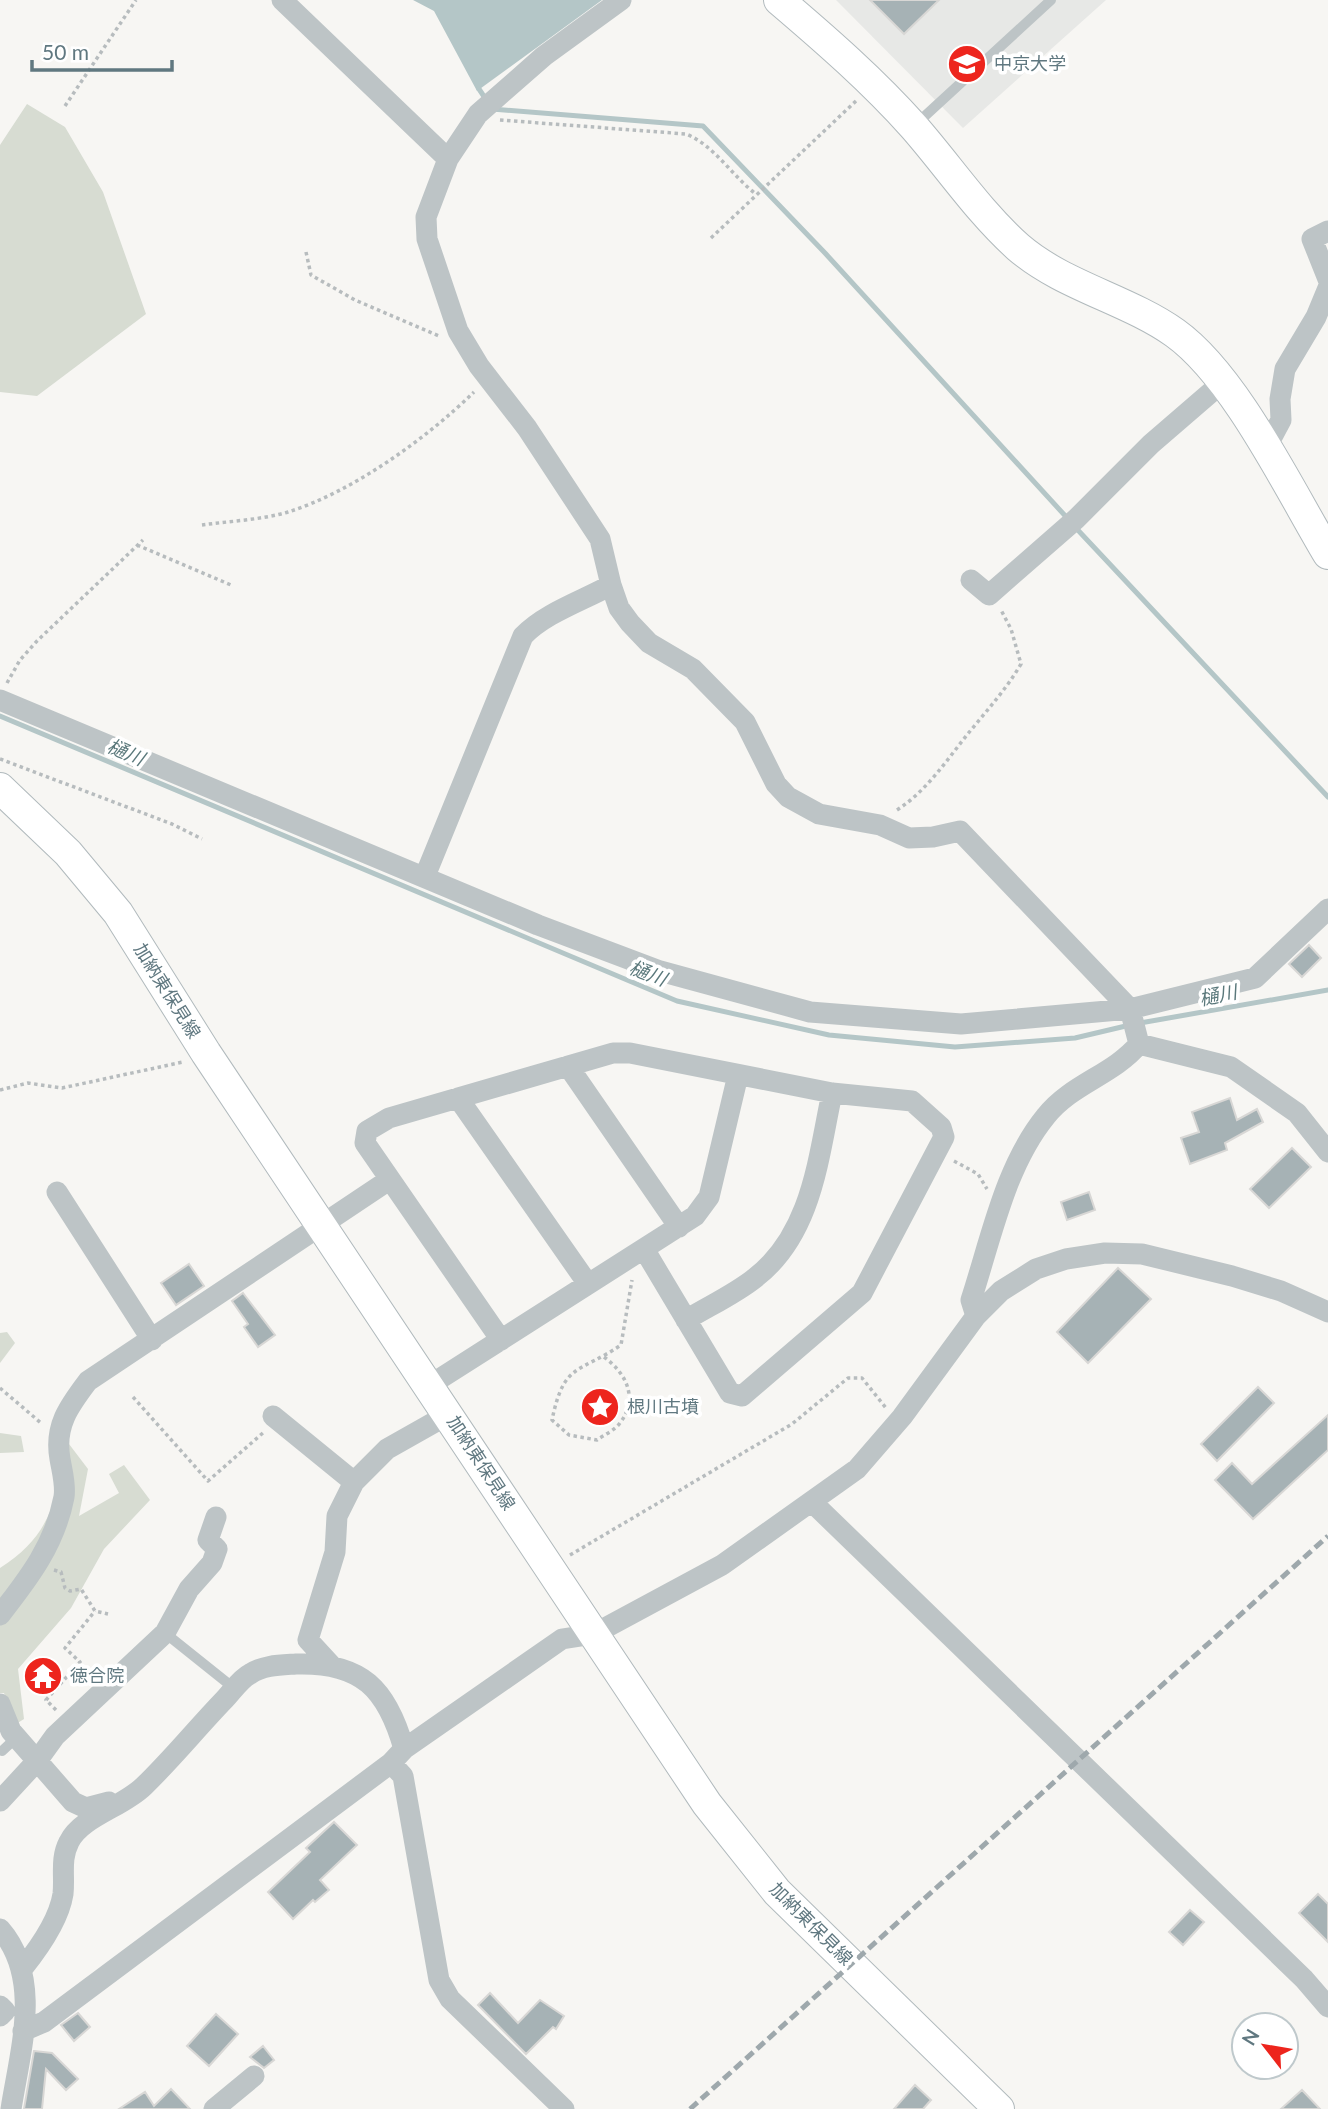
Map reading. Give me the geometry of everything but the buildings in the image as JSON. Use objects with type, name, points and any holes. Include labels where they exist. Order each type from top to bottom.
[{"type":"main road","points":[[779,0],[847,58],[914,127],[975,204],[1019,248],[1050,270],[1118,300],[1174,332],[1191,345],[1224,382],[1328,554]]},
{"type":"main road","name":"加納東保見線","points":[[0,788],[68,853],[118,913],[206,1053],[707,1804],[777,1892],[999,2109]]},
{"type":"street","points":[[282,0],[448,159]]},
{"type":"street","points":[[621,0],[544,56],[478,114],[448,159],[426,217],[427,239],[464,341],[527,428],[600,539],[611,585],[619,608],[629,623],[649,643],[692,669],[745,722],[776,784],[788,797],[819,814],[880,825],[891,832],[920,839],[960,831],[1130,1011],[1138,1041],[1125,1061],[1079,1087],[1046,1115],[1020,1157],[971,1300],[976,1316]]},
{"type":"street","points":[[1328,231],[1312,239],[1328,279]]},
{"type":"street","points":[[1258,437],[1273,435],[1282,420],[1280,399],[1285,369],[1316,317],[1328,288]]},
{"type":"street","points":[[971,580],[989,595],[1068,525],[1151,444],[1224,382]]},
{"type":"street","points":[[425,876],[523,636],[537,622],[568,609],[611,585]]},
{"type":"street","points":[[3,693],[425,876],[660,971],[810,1012],[961,1024],[1130,1011],[1255,978],[1328,909]]},
{"type":"street","points":[[1138,1041],[1231,1067],[1297,1113],[1328,1152]]},
{"type":"street","points":[[501,1340],[365,1143],[367,1131],[389,1118],[613,1053],[630,1053],[832,1093],[912,1101],[941,1127],[944,1137],[862,1293],[742,1396],[730,1393],[686,1320],[640,1252]]},
{"type":"street","points":[[568,1066],[679,1227]]},
{"type":"street","points":[[429,1385],[695,1216],[709,1197],[737,1075]]},
{"type":"street","points":[[686,1320],[754,1279],[789,1243],[802,1219],[813,1183],[832,1093]]},
{"type":"street","points":[[458,1098],[588,1284]]},
{"type":"street","points":[[0,1615],[36,1569],[53,1537],[64,1494],[58,1434],[67,1409],[88,1381],[389,1180]]},
{"type":"street","points":[[57,1192],[152,1339]]},
{"type":"street","points":[[23,2031],[44,2022],[350,1791],[562,1639],[594,1634],[722,1565],[857,1469],[895,1424],[976,1316],[1001,1291],[1037,1269],[1066,1259],[1105,1253],[1142,1254],[1220,1272],[1281,1291],[1328,1312]]},
{"type":"street","points":[[331,1665],[308,1640],[335,1552],[337,1516],[354,1482],[387,1449],[449,1414]]},
{"type":"street","points":[[279,1420],[354,1482]]},
{"type":"street","points":[[812,1502],[1284,1959],[1328,2007]]},
{"type":"street","points":[[0,1801],[68,1724],[165,1633],[189,1589],[215,1556],[217,1549],[208,1540],[216,1517]]},
{"type":"street","points":[[23,1968],[45,1937],[56,1913],[63,1894],[61,1868],[69,1842],[83,1823],[124,1801],[143,1787],[250,1674],[276,1665],[331,1665],[352,1672],[377,1690],[395,1716],[398,1756],[439,1980],[450,1999],[564,2109]]},
{"type":"street","points":[[0,1704],[7,1741],[37,1762],[80,1806],[86,1808],[116,1800],[124,1801]]},
{"type":"street","points":[[0,1929],[17,1953],[23,1968],[23,2031],[11,2109]]},
{"type":"street","points":[[0,2006],[5,2011],[0,2016]]},
{"type":"street","points":[[214,2109],[254,2076]]},
{"type":"lane","points":[[914,127],[1051,0]]},
{"type":"lane","points":[[165,1633],[235,1689]]},
{"type":"path","points":[[65,106],[136,0]]},
{"type":"path","points":[[711,238],[873,86]]},
{"type":"path","points":[[478,114],[489,119],[686,134],[698,139],[737,180],[756,194]]},
{"type":"path","points":[[306,252],[311,275],[322,282],[433,335],[464,341]]},
{"type":"path","points":[[202,525],[285,513],[340,488],[402,451],[457,408],[488,377]]},
{"type":"path","points":[[3,693],[20,660],[37,641],[144,540]]},
{"type":"path","points":[[137,545],[232,585]]},
{"type":"path","points":[[880,825],[923,789],[995,703],[1021,664],[1012,629],[989,595]]},
{"type":"path","points":[[0,759],[172,824],[202,839]]},
{"type":"path","points":[[0,1090],[29,1083],[62,1088],[164,1068],[206,1053]]},
{"type":"path","points":[[936,1153],[978,1174],[1000,1212]]},
{"type":"path","points":[[604,1357],[627,1380],[630,1397],[620,1423],[597,1440],[569,1435],[552,1420],[558,1388],[578,1367],[604,1357],[621,1345],[640,1252]]},
{"type":"path","points":[[550,1567],[792,1424],[848,1378],[862,1378],[895,1424]]},
{"type":"path","points":[[0,1388],[58,1434]]},
{"type":"path","points":[[132,1397],[208,1481],[279,1420]]},
{"type":"path","points":[[36,1569],[46,1573],[57,1569],[61,1572],[65,1588],[70,1591],[81,1589],[96,1611],[108,1614]]},
{"type":"path","points":[[68,1724],[46,1700],[80,1662],[65,1647],[96,1611]]},
{"type":"shaded area","points":[[413,0],[602,0],[477,91],[434,11]]},
{"type":"shaded area","name":"中京大学","points":[[836,0],[1106,0],[963,128]]},
{"type":"shaded area","points":[[27,104],[65,127],[103,192],[146,314],[37,396],[0,392],[0,145]]},
{"type":"shaded area","points":[[7,1332],[15,1343],[0,1363],[0,1333]]},
{"type":"shaded area","points":[[0,1433],[21,1436],[24,1452],[0,1453]]},
{"type":"shaded area","points":[[69,1444],[88,1469],[79,1516],[119,1493],[109,1474],[124,1465],[150,1500],[104,1549],[71,1608],[18,1669],[24,1719],[16,1724],[4,1693],[0,1693],[0,1568],[31,1543],[49,1515]]},
{"type":"waterway","points":[[479,89],[487,101]]},
{"type":"waterway","points":[[492,109],[703,126],[825,253],[1069,520]]},
{"type":"waterway","points":[[1075,527],[1328,797]]},
{"type":"waterway","name":"樋川","points":[[0,716],[677,1001],[829,1035],[955,1047],[1075,1038],[1130,1025]]},
{"type":"waterway","name":"樋川","points":[[1140,1023],[1328,990]]},
{"type":"railway","points":[[690,2109],[1328,1536]]},
{"type":"place","name":"中京大学","points":[[967,64]]},
{"type":"place","name":"根川古墳","points":[[600,1407]]},
{"type":"place","name":"徳合院","points":[[43,1676]]}]
